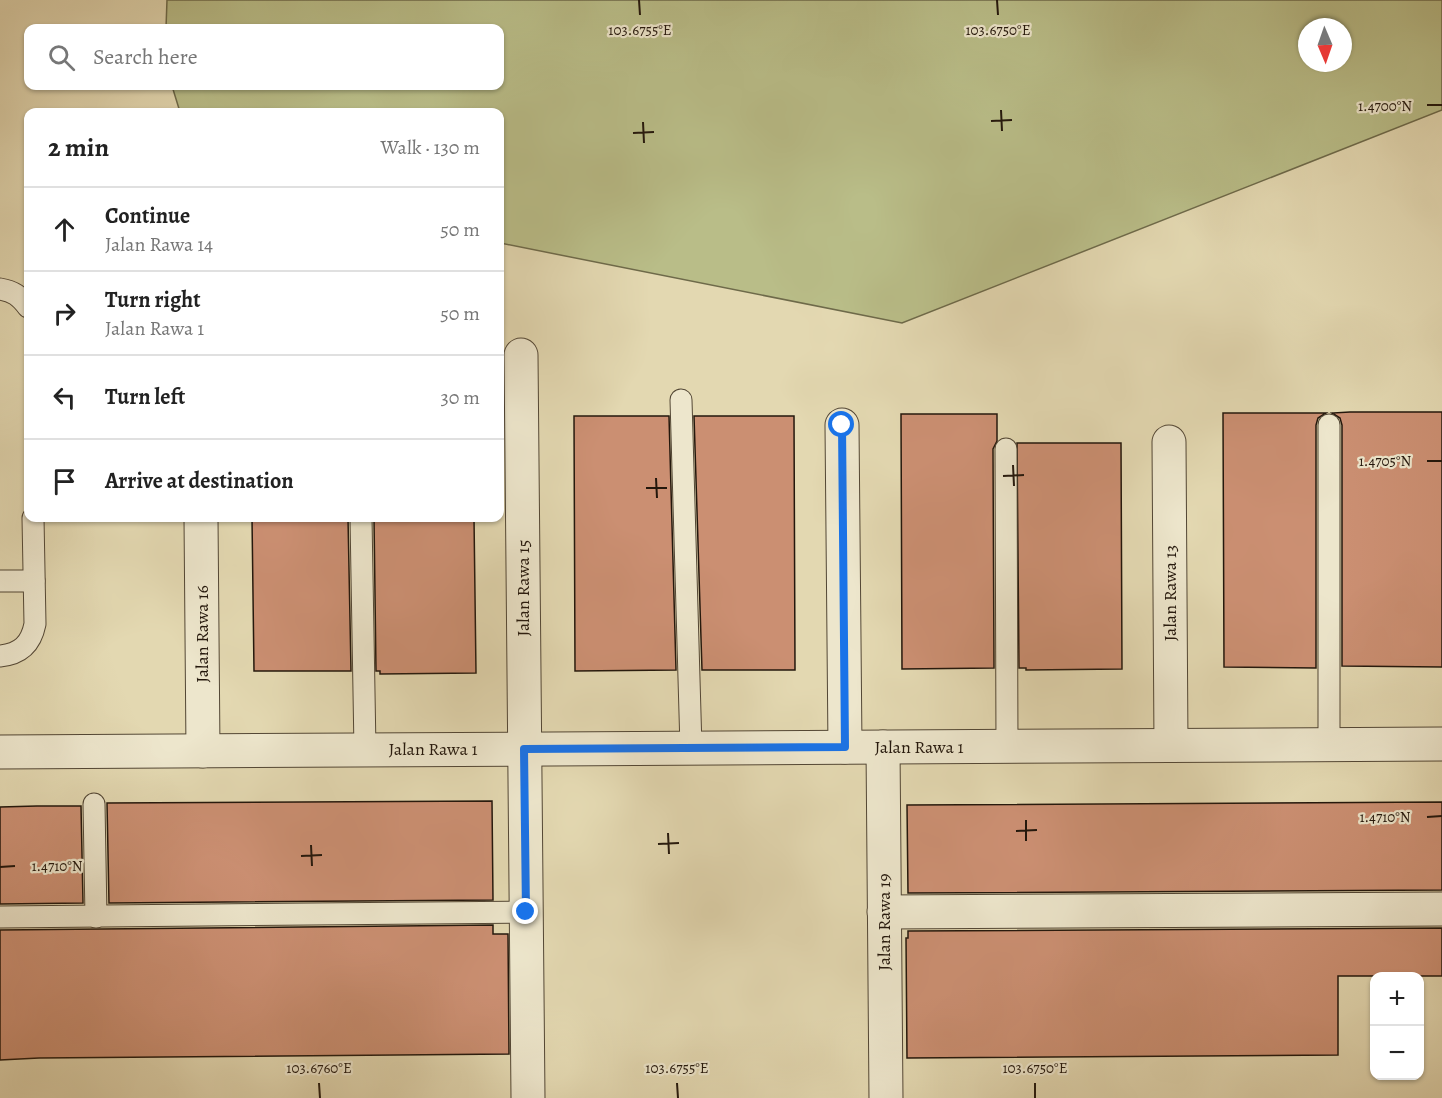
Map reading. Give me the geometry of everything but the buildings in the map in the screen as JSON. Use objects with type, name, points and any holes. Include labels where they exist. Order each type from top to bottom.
[{"type":"street","name":"Jalan Rawa 15","points":[[521,355],[528,1098]]},
{"type":"street","points":[[842,425],[845,747]]},
{"type":"street","name":"Jalan Rawa 13","points":[[1169,442],[1171,745]]},
{"type":"street","name":"Jalan Rawa 16","points":[[201,522],[203,751]]},
{"type":"street","name":"Jalan Rawa 1","points":[[0,752],[1442,744]]},
{"type":"street","name":"Jalan Rawa 19","points":[[883,747],[886,1098]]},
{"type":"street","points":[[884,912],[1442,909]]},
{"type":"lane","points":[[0,289],[11,291],[24,301]]},
{"type":"lane","points":[[681,400],[691,748]]},
{"type":"lane","points":[[1329,425],[1329,745]]},
{"type":"lane","points":[[1006,449],[1007,746]]},
{"type":"lane","points":[[0,656],[15,653],[25,647],[32,636],[35,624],[33,522]]},
{"type":"lane","points":[[361,522],[365,750]]},
{"type":"lane","points":[[0,581],[34,581]]},
{"type":"lane","points":[[94,804],[96,916]]},
{"type":"lane","points":[[0,917],[526,912]]},
{"type":"green space","points":[[167,0],[1442,0],[1442,110],[902,323],[504,244],[504,108],[179,108],[173,90],[504,90],[504,24],[166,24]]},
{"type":"route","points":[[526,912],[524,749],[845,747],[842,425]]}]
